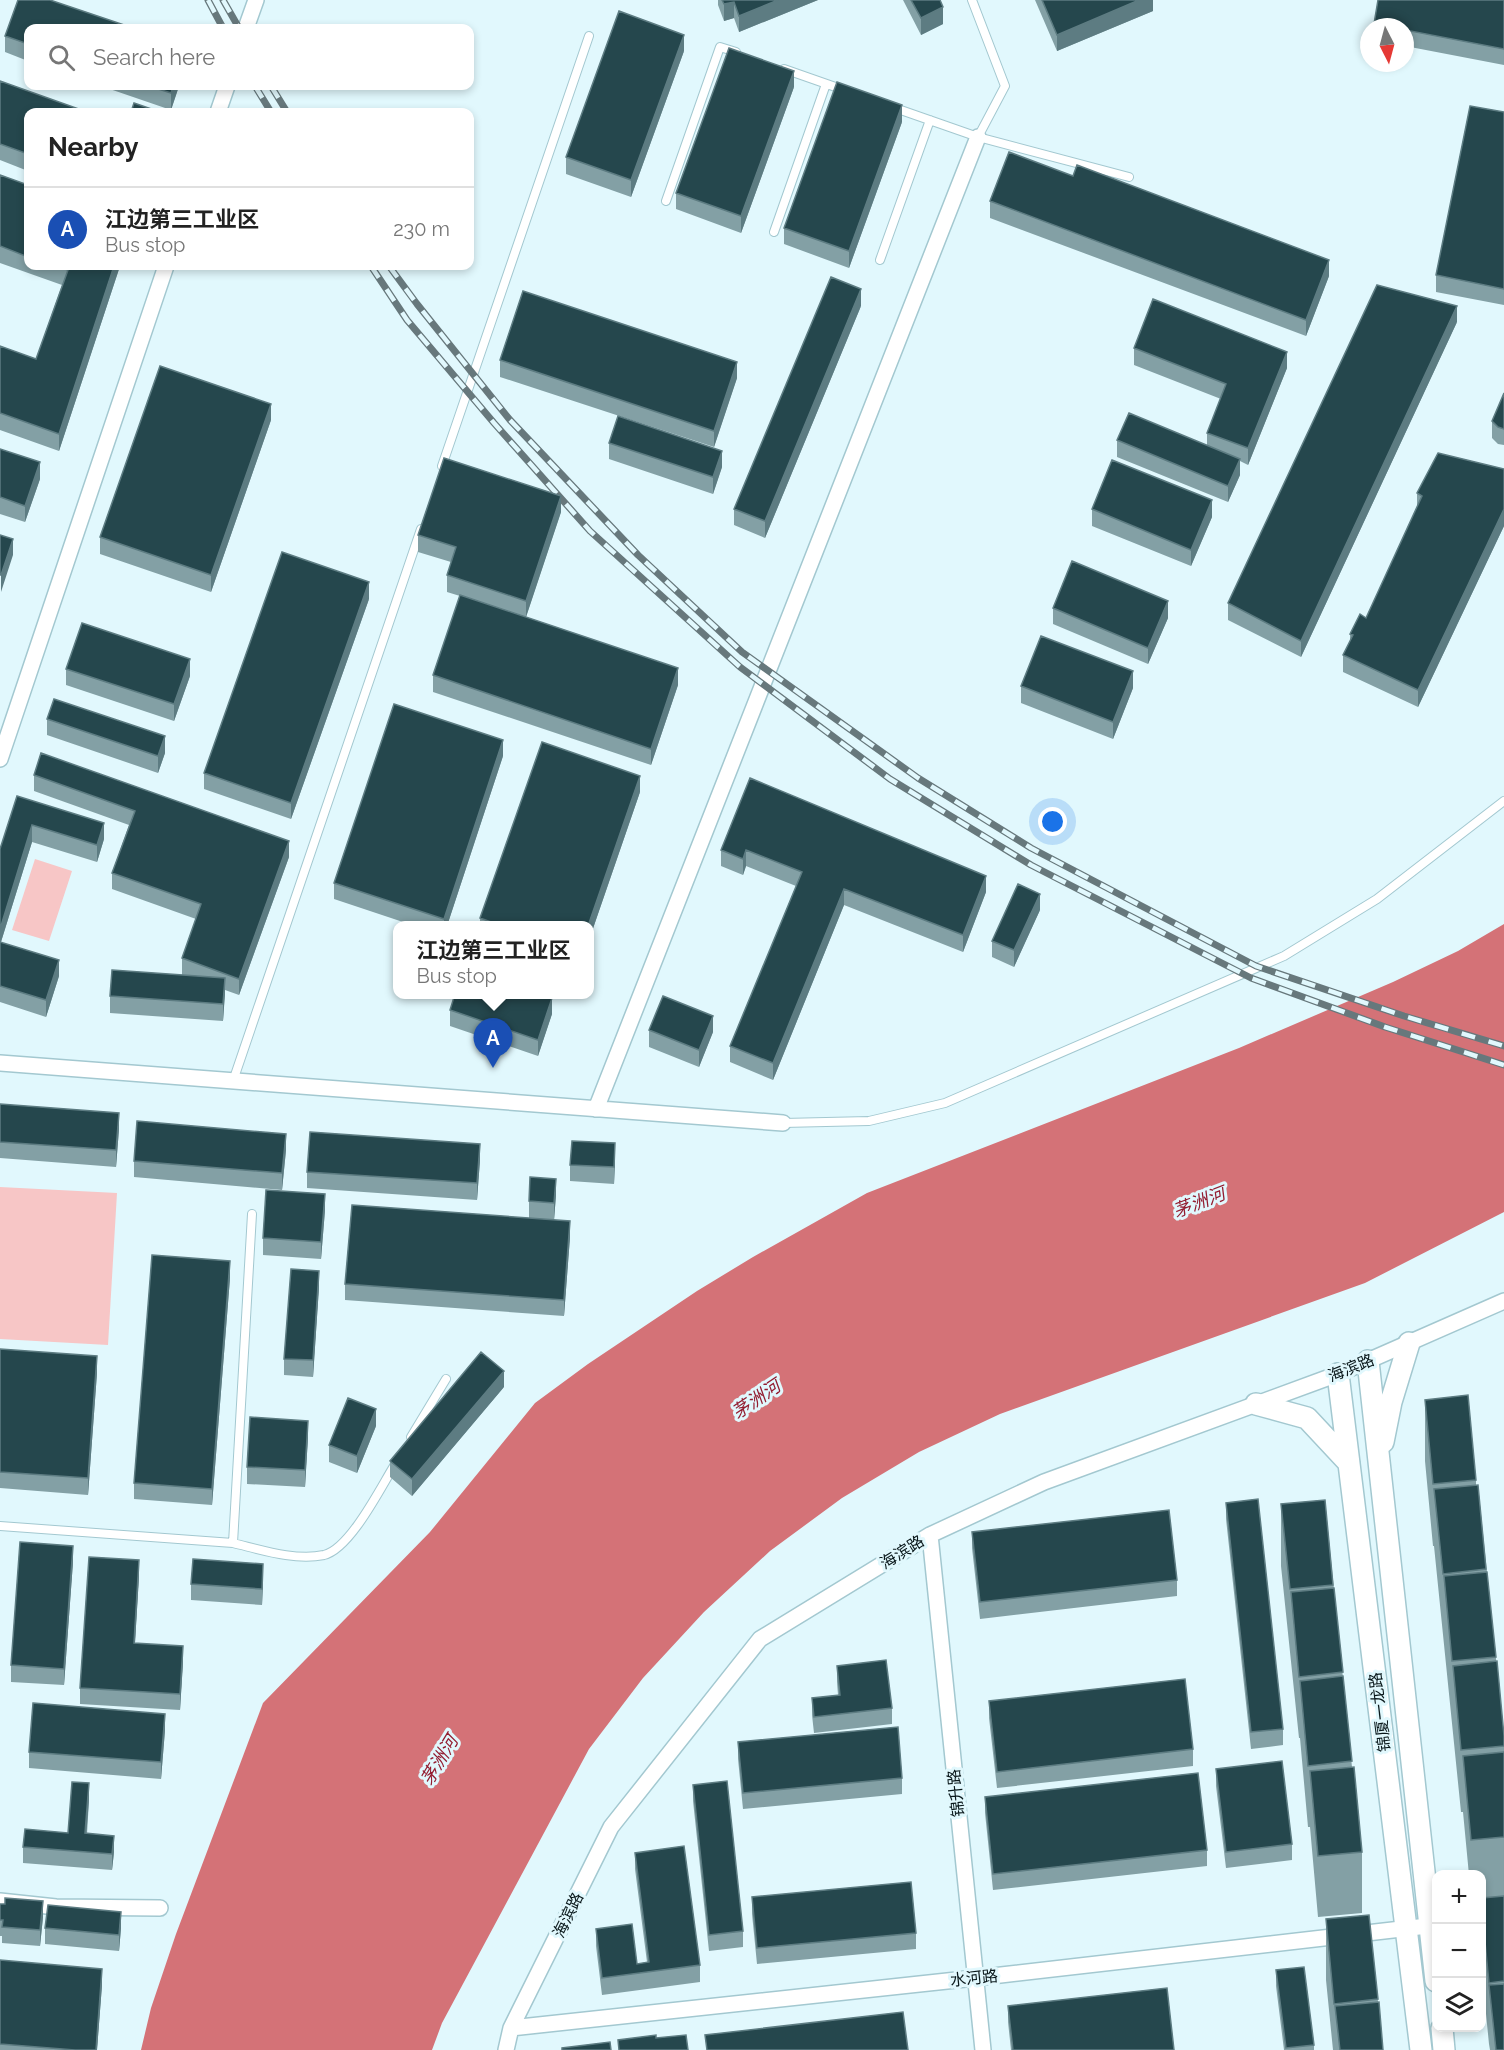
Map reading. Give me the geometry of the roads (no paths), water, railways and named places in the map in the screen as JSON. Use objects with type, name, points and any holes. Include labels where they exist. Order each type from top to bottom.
[{"type":"street","points":[[247,24],[256,0]]},
{"type":"street","points":[[219,108],[226,90]]},
{"type":"street","points":[[596,1109],[978,137]]},
{"type":"street","points":[[0,759],[165,270]]},
{"type":"street","points":[[0,1063],[783,1124]]},
{"type":"street","name":"海滨路","points":[[506,2050],[511,2028],[611,1827],[760,1639],[930,1535],[1044,1482],[1338,1374],[1504,1301]]},
{"type":"street","points":[[1379,1461],[1391,1402],[1409,1343]]},
{"type":"street","name":"锦厦一龙路","points":[[1368,1361],[1433,1924]]},
{"type":"street","name":"锦厦一龙路","points":[[1338,1374],[1421,2050]]},
{"type":"street","points":[[1256,1404],[1307,1418],[1349,1463]]},
{"type":"street","name":"锦升路","points":[[930,1535],[982,2050]]},
{"type":"street","points":[[0,1901],[56,1907],[160,1908]]},
{"type":"street","name":"水河路","points":[[511,2028],[1432,1926]]},
{"type":"street","points":[[1442,2032],[1444,2050]]},
{"type":"lane","points":[[972,0],[1005,86],[978,137]]},
{"type":"lane","points":[[440,474],[589,36]]},
{"type":"lane","points":[[666,201],[720,47],[741,54]]},
{"type":"lane","points":[[773,65],[857,95]]},
{"type":"lane","points":[[774,232],[826,84]]},
{"type":"lane","points":[[888,106],[978,137],[1129,177]]},
{"type":"lane","points":[[880,260],[930,120]]},
{"type":"lane","points":[[233,1081],[424,519]]},
{"type":"lane","points":[[783,1124],[869,1121],[945,1103],[1284,956],[1377,899],[1504,801]]},
{"type":"lane","points":[[233,1543],[252,1214]]},
{"type":"lane","points":[[404,1449],[446,1379]]},
{"type":"lane","points":[[0,1526],[233,1543],[291,1556],[326,1555],[349,1537],[399,1458]]},
{"type":"water","name":"茅洲河","points":[[1504,924],[1504,1212],[1365,1283],[1000,1414],[919,1452],[842,1498],[770,1551],[704,1612],[643,1678],[589,1749],[442,2023],[432,2050],[141,2050],[151,2008],[176,1934],[263,1703],[430,1532],[535,1403],[588,1364],[697,1291],[867,1193],[1239,1048],[1393,982],[1458,951]]},
{"type":"railway","points":[[208,0],[221,24]]},
{"type":"railway","points":[[223,0],[237,24]]},
{"type":"railway","points":[[257,90],[269,108]]},
{"type":"railway","points":[[273,90],[285,108]]},
{"type":"railway","points":[[374,270],[407,320],[590,531],[740,667],[890,779],[1031,865],[1251,978],[1385,1027],[1504,1065]]},
{"type":"railway","points":[[392,270],[510,420],[638,555],[742,652],[918,778],[1031,848],[1256,966],[1404,1016],[1504,1046]]},
{"type":"place","name":"江边第三工业区","points":[[493,1068]]}]
